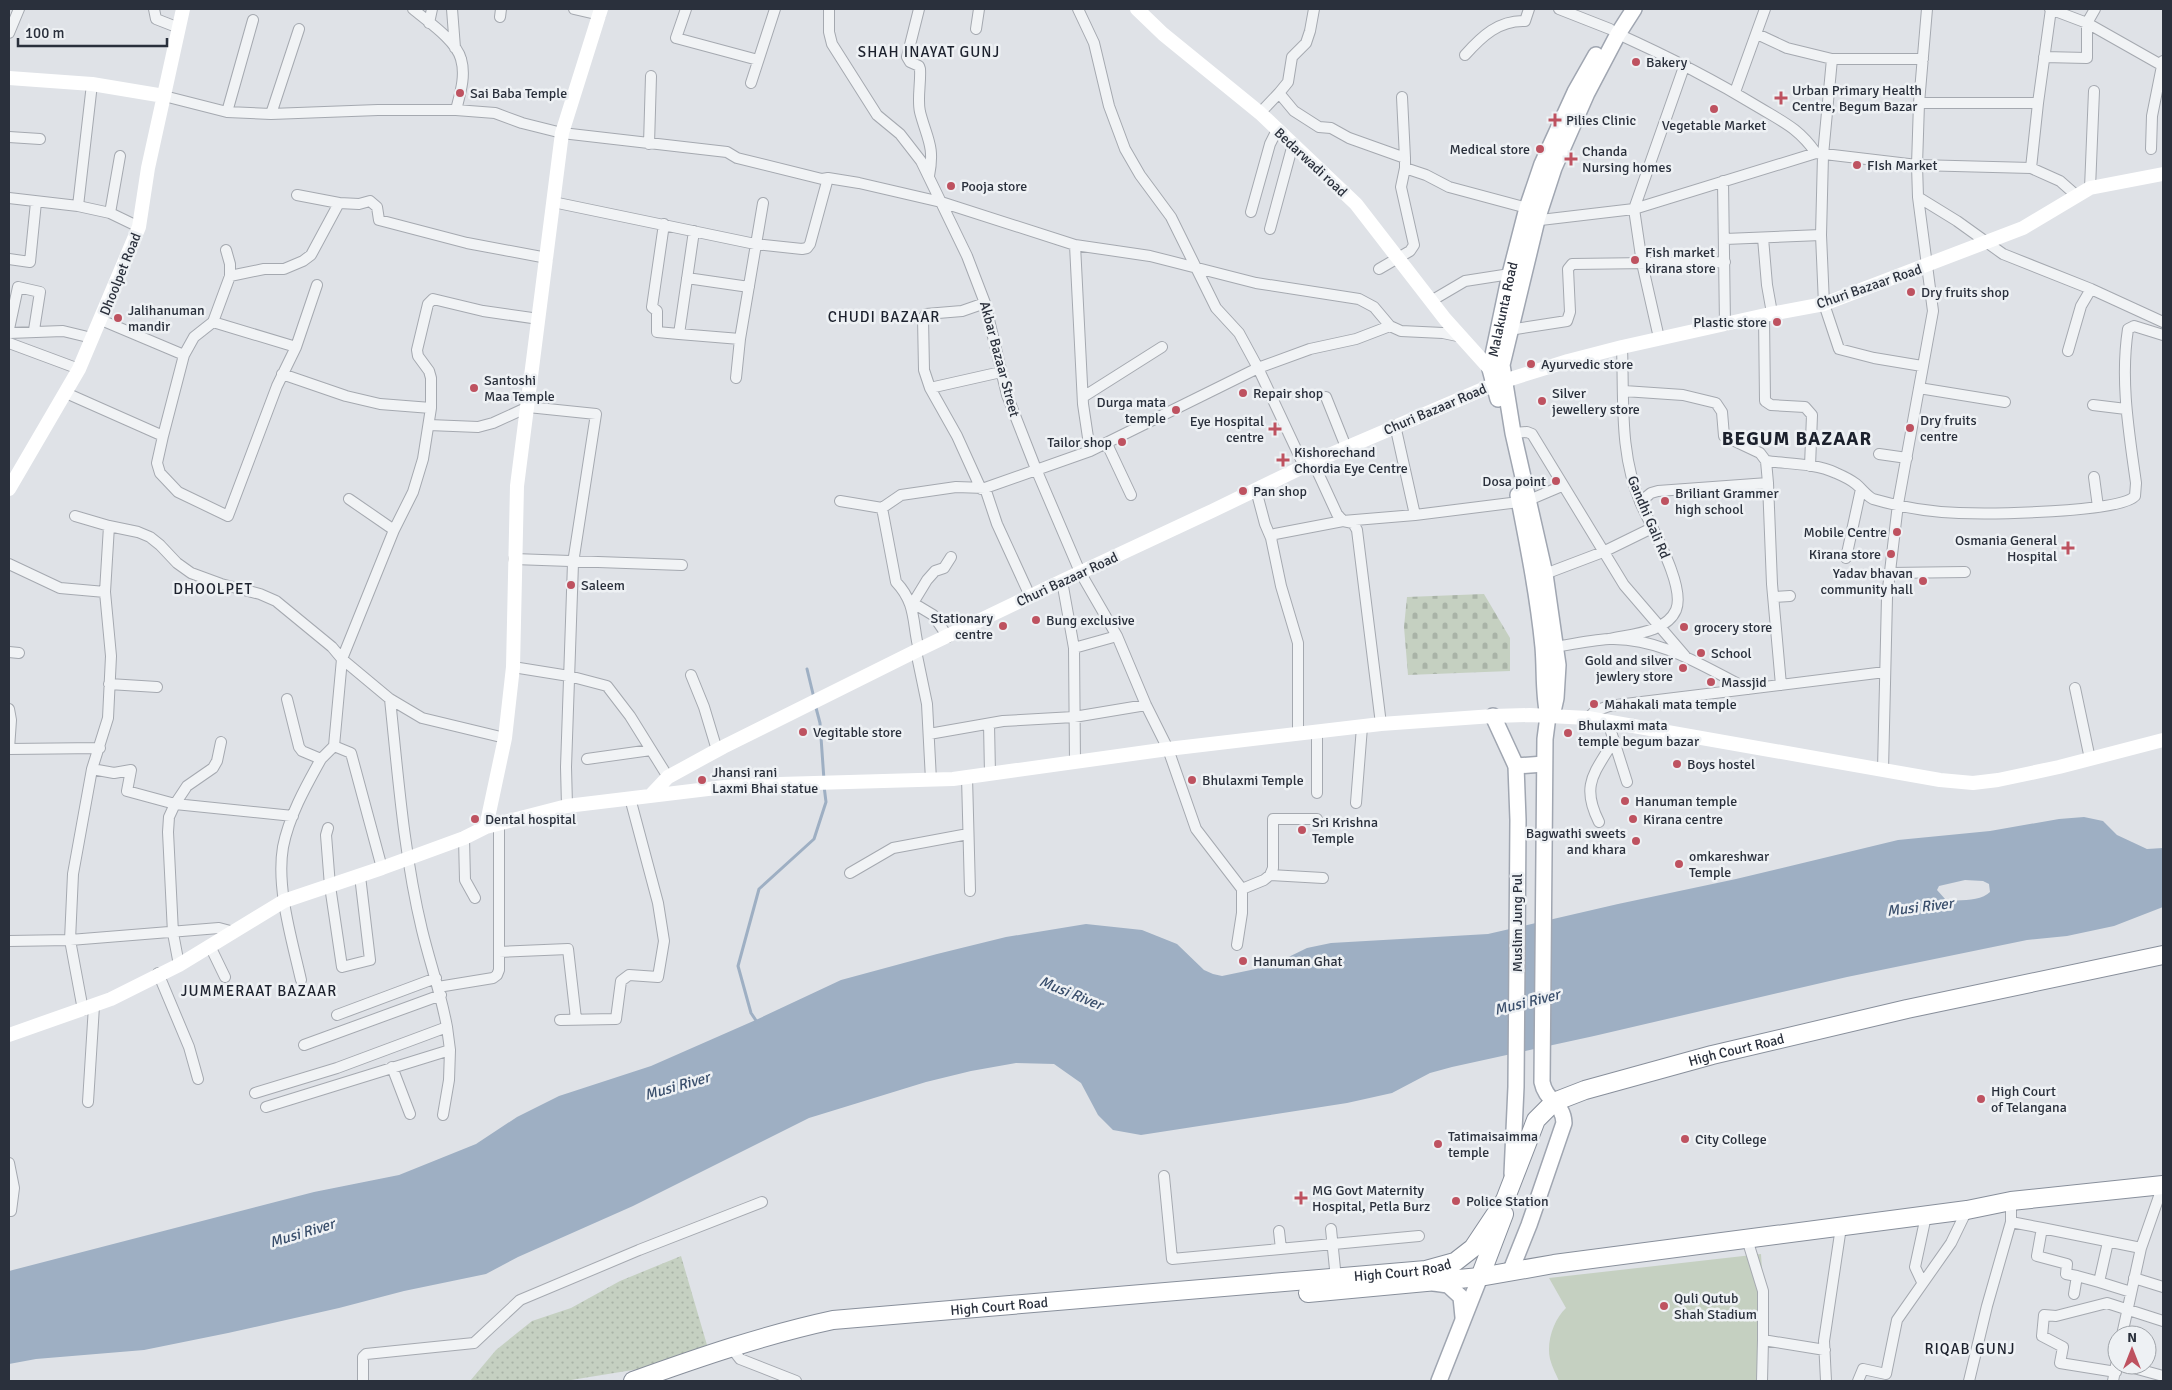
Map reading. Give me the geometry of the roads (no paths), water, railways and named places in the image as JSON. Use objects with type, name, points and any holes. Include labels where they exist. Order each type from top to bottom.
[{"type":"highway","name":"High Court Road","points":[[656,1381],[779,1332],[833,1320],[1336,1279],[1426,1270],[1455,1262],[1473,1248],[1507,1193],[1536,1120],[1554,1102],[1585,1090],[1712,1055],[1908,1009],[2163,955]]},
{"type":"highway","name":"High Court Road","points":[[633,1381],[733,1350],[843,1329],[1094,1306],[1320,1293],[1480,1277],[1511,1270],[1926,1216],[2011,1201],[2163,1185]]},
{"type":"highway","points":[[1480,1277],[1504,1218],[1507,1193]]},
{"type":"main road","name":"Malakunta Road","points":[[1548,716],[1544,699],[1543,648],[1524,501],[1499,383],[1490,369],[1510,274],[1529,217],[1546,155],[1575,92],[1614,31],[1622,9]]},
{"type":"main road","points":[[1614,31],[1634,9]]},
{"type":"main road","points":[[1529,217],[1499,383],[1513,433],[1524,501],[1545,574],[1556,647],[1558,665],[1556,698],[1554,707],[1548,716]]},
{"type":"main road","points":[[1493,716],[1516,766],[1544,764]]},
{"type":"main road","name":"Muslim Jung Pul","points":[[1548,716],[1544,739],[1542,1082],[1547,1097],[1554,1102]]},
{"type":"main road","name":"Muslim Jung Pul","points":[[1507,1193],[1516,1087],[1518,820],[1516,766]]},
{"type":"main road","points":[[1511,1270],[1529,1226],[1564,1123],[1564,1114],[1554,1102]]},
{"type":"main road","points":[[1439,1381],[1480,1277]]},
{"type":"main road","points":[[1432,1282],[1448,1285],[1461,1297],[1463,1307],[1462,1326]]},
{"type":"street","points":[[9,33],[19,9]]},
{"type":"street","points":[[154,9],[156,19],[179,28]]},
{"type":"street","name":"Dhoolpet Road","points":[[9,490],[79,369],[139,228],[148,168],[183,9]]},
{"type":"street","points":[[413,9],[445,35],[461,59],[462,82],[456,110]]},
{"type":"street","points":[[429,22],[432,9]]},
{"type":"street","points":[[452,9],[455,50]]},
{"type":"street","points":[[337,1015],[438,987],[493,978],[499,970],[493,825],[513,668],[514,559],[518,486],[562,133],[600,12],[574,9]]},
{"type":"street","points":[[686,9],[676,38],[758,60]]},
{"type":"street","points":[[751,83],[775,9]]},
{"type":"street","name":"Akbar Bazaar Street","points":[[829,9],[829,32],[832,44],[877,115],[900,134],[921,161],[967,256],[985,303],[1007,395],[1080,572],[1117,636],[1146,705],[1168,749],[1196,829],[1242,889]]},
{"type":"street","points":[[919,9],[907,57],[908,60],[916,63],[920,69],[920,111],[932,151],[929,176]]},
{"type":"street","points":[[976,29],[979,9]]},
{"type":"street","points":[[1078,9],[1094,43],[1109,106],[1125,149],[1140,175],[1171,217],[1216,308],[1239,334],[1308,464],[1332,504],[1343,521],[1353,523],[1357,530],[1381,724]]},
{"type":"street","name":"Bedarwadi road","points":[[1137,9],[1163,34],[1260,113],[1356,204],[1431,301],[1490,369]]},
{"type":"street","points":[[1260,113],[1288,82],[1292,57],[1306,43],[1314,9]]},
{"type":"street","points":[[1465,55],[1478,40],[1498,26],[1514,20],[1525,21],[1530,9]]},
{"type":"street","points":[[1559,9],[1614,31],[1685,64],[1790,126],[1806,138],[1820,154]]},
{"type":"street","points":[[1734,92],[1757,34],[1763,9]]},
{"type":"street","points":[[1883,770],[1887,597],[1898,504],[1933,311],[1918,198],[1917,165],[1919,103],[1927,9]]},
{"type":"street","points":[[2031,168],[2050,9],[2087,23],[2163,66]]},
{"type":"street","points":[[2044,57],[2087,58],[2087,23],[2095,9]]},
{"type":"street","points":[[227,112],[252,20]]},
{"type":"street","points":[[270,114],[298,29]]},
{"type":"street","points":[[1757,34],[1787,48],[1832,59],[1923,59]]},
{"type":"street","points":[[1832,59],[1820,154],[1824,304],[1839,349],[1874,358],[1922,366]]},
{"type":"street","points":[[2151,149],[2152,116],[2163,61]]},
{"type":"street","points":[[1659,338],[1642,263],[1634,209],[1685,64]]},
{"type":"street","points":[[649,144],[651,76]]},
{"type":"street","points":[[9,78],[92,84],[164,96],[227,112],[270,114],[378,110],[456,110],[494,113],[522,123],[562,133],[727,152],[738,158],[822,179],[828,178],[941,202],[1075,245],[1150,256],[1256,283],[1360,299],[1374,307],[1390,326],[1401,332],[1443,333],[1462,338]]},
{"type":"street","points":[[78,206],[92,84]]},
{"type":"street","points":[[2090,188],[2094,91]]},
{"type":"street","points":[[1278,93],[1294,111],[1318,127],[1331,128],[1405,163],[1449,187],[1529,217],[1634,209],[1820,154],[1917,165],[2031,168],[2060,180],[2077,196]]},
{"type":"street","points":[[1379,269],[1410,251],[1414,245],[1401,187],[1405,163],[1402,97]]},
{"type":"street","points":[[1919,103],[2038,103]]},
{"type":"street","points":[[1251,212],[1270,144],[1277,130]]},
{"type":"street","points":[[9,137],[40,139]]},
{"type":"street","points":[[1270,229],[1293,144]]},
{"type":"street","points":[[110,213],[120,156]]},
{"type":"street","name":"Churi Bazaar Road","points":[[651,795],[668,777],[717,750],[821,698],[948,638],[1080,572],[1346,446],[1395,425],[1499,383],[1568,361],[1659,338],[1768,314],[1824,304],[2023,228],[2090,188],[2163,174]]},
{"type":"street","points":[[553,202],[755,244],[807,248],[810,244],[828,178]]},
{"type":"street","points":[[1724,181],[1725,325]]},
{"type":"street","points":[[297,195],[339,203],[359,204],[370,201],[377,206],[379,220],[466,243],[547,258]]},
{"type":"street","points":[[9,198],[78,206],[110,213],[139,228]]},
{"type":"street","points":[[1918,198],[1957,220],[2003,254],[2091,289],[2163,322]]},
{"type":"street","points":[[9,259],[30,262],[36,202]]},
{"type":"street","points":[[230,276],[264,269],[284,269],[303,261],[311,255],[339,203]]},
{"type":"street","points":[[736,378],[740,339],[763,203]]},
{"type":"street","points":[[664,224],[652,307],[657,311],[656,332],[740,339]]},
{"type":"street","points":[[679,334],[694,231]]},
{"type":"street","points":[[1725,239],[1821,235]]},
{"type":"street","points":[[1763,238],[1768,314],[1765,401],[1771,405],[1798,405],[1805,407],[1812,415],[1810,466]]},
{"type":"street","points":[[1075,245],[1083,397],[1090,452]]},
{"type":"street","points":[[226,250],[230,264],[230,276],[214,322],[194,337],[184,355],[157,462],[160,472],[178,492],[228,516],[282,374],[296,347],[318,285]]},
{"type":"street","points":[[1509,330],[1568,321],[1570,312],[1568,269],[1572,264],[1725,262]]},
{"type":"street","points":[[1431,301],[1465,281],[1510,274]]},
{"type":"street","points":[[687,278],[749,286]]},
{"type":"street","points":[[34,330],[40,292],[18,287],[9,331],[63,331],[92,338]]},
{"type":"street","points":[[2068,351],[2081,306],[2091,289]]},
{"type":"street","points":[[301,980],[284,901],[282,855],[301,794],[321,759],[334,746],[342,659],[394,530],[413,492],[423,459],[431,408],[429,371],[418,356],[417,350],[430,301],[433,299],[483,311],[539,319]]},
{"type":"street","points":[[985,303],[962,311],[923,315],[924,370],[930,388],[958,436],[983,488],[1030,596]]},
{"type":"street","points":[[101,320],[184,355]]},
{"type":"street","points":[[214,322],[296,347]]},
{"type":"street","points":[[840,501],[882,508],[901,495],[915,492],[956,487],[983,488],[1090,452],[1258,368],[1310,349],[1356,339],[1390,326]]},
{"type":"street","points":[[1766,461],[1810,466],[1835,472],[1855,483],[1871,498],[1912,508],[1958,513],[2098,507],[2126,502],[2132,499],[2136,491],[2126,409],[2124,357],[2128,329],[2134,326],[2163,335]]},
{"type":"street","points":[[9,343],[79,369]]},
{"type":"street","points":[[1083,397],[1162,347]]},
{"type":"street","name":"Gandhi Gali Rd","points":[[1622,347],[1623,418],[1626,460],[1640,502],[1669,563],[1677,589],[1676,610],[1660,626]]},
{"type":"street","points":[[930,388],[1001,372]]},
{"type":"street","points":[[282,374],[346,396],[380,404],[431,408]]},
{"type":"street","points":[[1919,388],[2005,402]]},
{"type":"street","points":[[1624,391],[1684,395],[1716,403],[1722,412],[1724,436],[1760,453],[1766,461],[1781,685]]},
{"type":"street","points":[[66,392],[163,436]]},
{"type":"street","points":[[1326,397],[1346,446]]},
{"type":"street","points":[[2093,405],[2126,409]]},
{"type":"street","points":[[429,425],[478,427],[493,423],[528,406],[596,414],[573,563],[568,676],[567,806]]},
{"type":"street","points":[[1395,425],[1415,515]]},
{"type":"street","points":[[1513,433],[1527,432],[1532,434],[1624,585],[1685,656]]},
{"type":"street","points":[[1107,444],[1131,495]]},
{"type":"street","points":[[1879,454],[1907,458]]},
{"type":"street","points":[[2094,476],[2098,507]]},
{"type":"street","points":[[1640,502],[1651,493],[1658,491],[1768,483]]},
{"type":"street","points":[[1271,538],[1275,534],[1343,521],[1415,515],[1524,501],[1562,486]]},
{"type":"street","points":[[1846,558],[1862,489]]},
{"type":"street","points":[[1256,490],[1265,524],[1271,538],[1281,586],[1298,643],[1298,734]]},
{"type":"street","points":[[349,499],[394,530]]},
{"type":"street","points":[[882,508],[896,582],[904,590],[913,606],[917,651],[927,704],[931,780]]},
{"type":"street","points":[[75,516],[138,532],[150,537],[177,563],[191,573],[221,584],[260,594],[276,601],[332,647],[342,659],[390,699],[422,718],[505,738]]},
{"type":"street","points":[[88,1102],[88,1008],[70,940],[73,874],[92,769],[108,718],[111,656],[105,592],[110,526]]},
{"type":"street","points":[[1545,574],[1603,552],[1652,528]]},
{"type":"street","points":[[913,606],[927,580],[935,571],[944,568],[951,557]]},
{"type":"street","points":[[514,559],[573,563],[682,565]]},
{"type":"street","points":[[9,564],[60,588],[105,592]]},
{"type":"street","points":[[1890,573],[1966,572]]},
{"type":"street","points":[[1062,581],[1074,648],[1075,762]]},
{"type":"street","points":[[1774,598],[1790,596]]},
{"type":"street","points":[[913,606],[933,615],[948,638]]},
{"type":"street","points":[[1556,647],[1609,639],[1660,626]]},
{"type":"street","points":[[1074,648],[1117,636]]},
{"type":"street","points":[[1609,639],[1646,642],[1685,656],[1749,690]]},
{"type":"street","points":[[513,668],[568,676],[607,686],[630,716],[668,777]]},
{"type":"street","points":[[1588,718],[1595,711],[1609,706],[1885,672]]},
{"type":"street","points":[[690,675],[704,707],[717,750]]},
{"type":"street","points":[[110,684],[157,687]]},
{"type":"street","points":[[2075,688],[2090,759]]},
{"type":"street","points":[[287,699],[299,747],[302,751],[321,759]]},
{"type":"street","points":[[390,699],[409,857],[422,930],[438,987],[450,1050],[449,1080],[442,1114]]},
{"type":"street","points":[[929,734],[989,724],[1074,717],[1146,705]]},
{"type":"street","points":[[9,709],[11,720],[9,749],[100,748]]},
{"type":"street","points":[[9,1035],[88,1008],[178,965],[284,901],[382,868],[464,838],[493,825],[567,806],[741,786],[931,780],[966,777],[1168,749],[1381,724],[1493,716],[1588,718],[1883,770],[1973,783],[1998,780],[2163,740]]},
{"type":"street","points":[[1608,722],[1627,782]]},
{"type":"street","points":[[989,724],[990,774]]},
{"type":"street","points":[[1356,803],[1362,727]]},
{"type":"street","points":[[1317,733],[1317,793]]},
{"type":"street","points":[[1599,822],[1590,803],[1589,784],[1614,740]]},
{"type":"street","points":[[178,965],[174,933],[168,832],[169,817],[187,786],[214,768],[221,742]]},
{"type":"street","points":[[334,746],[351,753],[353,758],[365,810],[382,868]]},
{"type":"street","points":[[588,759],[652,750]]},
{"type":"street","points":[[92,769],[114,773],[131,770],[127,791],[175,804],[293,816]]},
{"type":"street","points":[[966,777],[970,891]]},
{"type":"street","points":[[560,1020],[616,1018],[621,981],[629,975],[658,977],[664,941],[658,904],[630,798]]},
{"type":"street","points":[[1237,945],[1242,913],[1242,889],[1264,880],[1270,875],[1274,819],[1317,819]]},
{"type":"street","points":[[328,828],[326,835],[330,886],[342,967],[370,960],[360,876]]},
{"type":"street","points":[[850,873],[893,848],[968,834]]},
{"type":"street","points":[[464,838],[465,880],[475,898]]},
{"type":"street","points":[[1270,875],[1323,878]]},
{"type":"street","points":[[9,942],[70,940],[219,928],[234,932]]},
{"type":"street","points":[[210,946],[225,977]]},
{"type":"street","points":[[499,952],[568,949],[576,1019]]},
{"type":"street","points":[[158,973],[189,1047],[198,1079]]},
{"type":"street","points":[[304,1045],[438,987]]},
{"type":"street","points":[[255,1093],[337,1068],[447,1027]]},
{"type":"street","points":[[266,1107],[450,1050]]},
{"type":"street","points":[[392,1067],[410,1114]]},
{"type":"street","points":[[9,1163],[14,1188],[11,1211]]},
{"type":"street","points":[[1164,1176],[1172,1259],[1419,1236]]},
{"type":"street","points":[[2124,1325],[2141,1248],[2163,1185]]},
{"type":"street","points":[[1969,1381],[2010,1222],[2011,1201]]},
{"type":"street","points":[[363,1381],[363,1358],[366,1354],[474,1344],[520,1300],[638,1250],[762,1202]]},
{"type":"street","points":[[1858,1381],[1863,1369],[1886,1374],[1897,1320],[1951,1243],[1967,1210]]},
{"type":"street","points":[[1922,1282],[1915,1267],[1926,1216]]},
{"type":"street","points":[[2010,1222],[2141,1248]]},
{"type":"street","points":[[1826,1381],[1825,1350],[1841,1227]]},
{"type":"street","points":[[2042,1228],[2037,1256],[2067,1264],[2066,1274],[2131,1292]]},
{"type":"street","points":[[1331,1229],[1336,1279]]},
{"type":"street","points":[[1279,1231],[1281,1249]]},
{"type":"street","points":[[1747,1239],[1763,1291],[1762,1381]]},
{"type":"street","points":[[2098,1282],[2108,1242]]},
{"type":"street","points":[[2074,1294],[2077,1276]]},
{"type":"street","points":[[2134,1278],[2163,1287]]},
{"type":"street","points":[[2107,1367],[2060,1363],[2063,1347],[2042,1336],[2044,1315],[2056,1316],[2107,1303],[2163,1321]]},
{"type":"street","points":[[1763,1340],[1825,1350]]},
{"type":"street","points":[[733,1350],[740,1359],[796,1381]]},
{"type":"water","name":"Musi River","points":[[2084,817],[2103,821],[2117,835],[2147,849],[2163,848],[2163,907],[2114,926],[2067,936],[2027,940],[1847,977],[1452,1067],[1430,1073],[1392,1093],[1347,1103],[1141,1135],[1113,1130],[1098,1115],[1081,1083],[1054,1064],[1016,1063],[971,1071],[926,1082],[809,1118],[633,1206],[518,1257],[486,1274],[404,1291],[228,1333],[144,1350],[36,1359],[9,1364],[9,1271],[314,1192],[399,1175],[476,1144],[517,1117],[559,1096],[651,1066],[841,980],[937,954],[1006,937],[1086,924],[1142,930],[1177,944],[1204,970],[1222,976],[1270,966],[1307,948],[1331,943],[1488,934],[1736,879],[1898,840],[1990,831],[2059,819]],"holes":[[[1965,880],[1983,881],[1989,884],[1990,892],[1976,899],[1946,900],[1937,890],[1939,886]]]},
{"type":"waterway","points":[[807,669],[814,698]]},
{"type":"waterway","points":[[815,704],[820,723],[824,780]]},
{"type":"waterway","points":[[757,1022],[751,1013],[738,966],[759,889],[814,839],[826,802],[824,786]]},
{"type":"place","name":"Bakery","points":[[1636,62]]},
{"type":"place","name":"Sai Baba Temple","points":[[460,93]]},
{"type":"place","name":"Urban Primary Health Centre, Begum Bazar","points":[[1781,98]]},
{"type":"place","name":"Vegetable Market","points":[[1714,109]]},
{"type":"place","name":"Pilies Clinic","points":[[1555,120]]},
{"type":"place","name":"Medical store","points":[[1540,149]]},
{"type":"place","name":"Chanda Nursing homes","points":[[1571,159]]},
{"type":"place","name":"FIsh Market","points":[[1857,165]]},
{"type":"place","name":"Pooja store","points":[[951,186]]},
{"type":"place","name":"Fish market kirana store","points":[[1635,260]]},
{"type":"place","name":"Dry fruits shop","points":[[1911,292]]},
{"type":"place","name":"Jalihanuman mandir","points":[[118,318]]},
{"type":"place","name":"Plastic store","points":[[1777,322]]},
{"type":"place","name":"Ayurvedic store","points":[[1531,364]]},
{"type":"place","name":"Santoshi Maa Temple","points":[[474,388]]},
{"type":"place","name":"Repair shop","points":[[1243,393]]},
{"type":"place","name":"Silver jewellery store","points":[[1542,401]]},
{"type":"place","name":"Durga mata temple","points":[[1176,410]]},
{"type":"place","name":"Dry fruits centre","points":[[1910,428]]},
{"type":"place","name":"Eye Hospital centre","points":[[1275,429]]},
{"type":"place","name":"Tailor shop","points":[[1122,442]]},
{"type":"place","name":"Kishorechand Chordia Eye Centre","points":[[1283,460]]},
{"type":"place","name":"Dosa point","points":[[1556,481]]},
{"type":"place","name":"Pan shop","points":[[1243,491]]},
{"type":"place","name":"Briliant Grammer high school","points":[[1665,501]]},
{"type":"place","name":"Mobile Centre","points":[[1897,532]]},
{"type":"place","name":"Osmania General Hospital","points":[[2068,548]]},
{"type":"place","name":"Kirana store","points":[[1891,554]]},
{"type":"place","name":"Yadav bhavan community hall","points":[[1923,581]]},
{"type":"place","name":"Saleem","points":[[571,585]]},
{"type":"place","name":"Bung exclusive","points":[[1036,620]]},
{"type":"place","name":"Stationary centre","points":[[1003,626]]},
{"type":"place","name":"grocery store","points":[[1684,627]]},
{"type":"place","name":"School","points":[[1701,653]]},
{"type":"place","name":"Gold and silver jewlery store","points":[[1683,668]]},
{"type":"place","name":"Massjid","points":[[1711,682]]},
{"type":"place","name":"Mahakali mata temple","points":[[1594,704]]},
{"type":"place","name":"Vegitable store","points":[[803,732]]},
{"type":"place","name":"Bhulaxmi mata temple begum bazar","points":[[1568,733]]},
{"type":"place","name":"Boys hostel","points":[[1677,764]]},
{"type":"place","name":"Jhansi rani Laxmi Bhai statue","points":[[702,780]]},
{"type":"place","name":"Bhulaxmi Temple","points":[[1192,780]]},
{"type":"place","name":"Hanuman temple","points":[[1625,801]]},
{"type":"place","name":"Dental hospital","points":[[475,819]]},
{"type":"place","name":"Kirana centre","points":[[1633,819]]},
{"type":"place","name":"Sri Krishna Temple","points":[[1302,830]]},
{"type":"place","name":"Bagwathi sweets and khara","points":[[1636,841]]},
{"type":"place","name":"omkareshwar Temple","points":[[1679,864]]},
{"type":"place","name":"Hanuman Ghat","points":[[1243,961]]},
{"type":"place","name":"High Court of Telangana","points":[[1981,1099]]},
{"type":"place","name":"City College","points":[[1685,1139]]},
{"type":"place","name":"Tatimaisaimma temple","points":[[1438,1144]]},
{"type":"place","name":"MG Govt Maternity Hospital, Petla Burz","points":[[1301,1198]]},
{"type":"place","name":"Police Station","points":[[1456,1201]]},
{"type":"place","name":"Quli Qutub Shah Stadium","points":[[1664,1306]]},
{"type":"district","name":"SHAH INAYAT GUNJ","points":[[929,52]]},
{"type":"district","name":"CHUDI BAZAAR","points":[[884,317]]},
{"type":"district","name":"BEGUM BAZAAR","points":[[1797,438]]},
{"type":"district","name":"DHOOLPET","points":[[213,589]]},
{"type":"district","name":"JUMMERAAT BAZAAR","points":[[259,991]]},
{"type":"district","name":"RIQAB GUNJ","points":[[1970,1349]]}]
